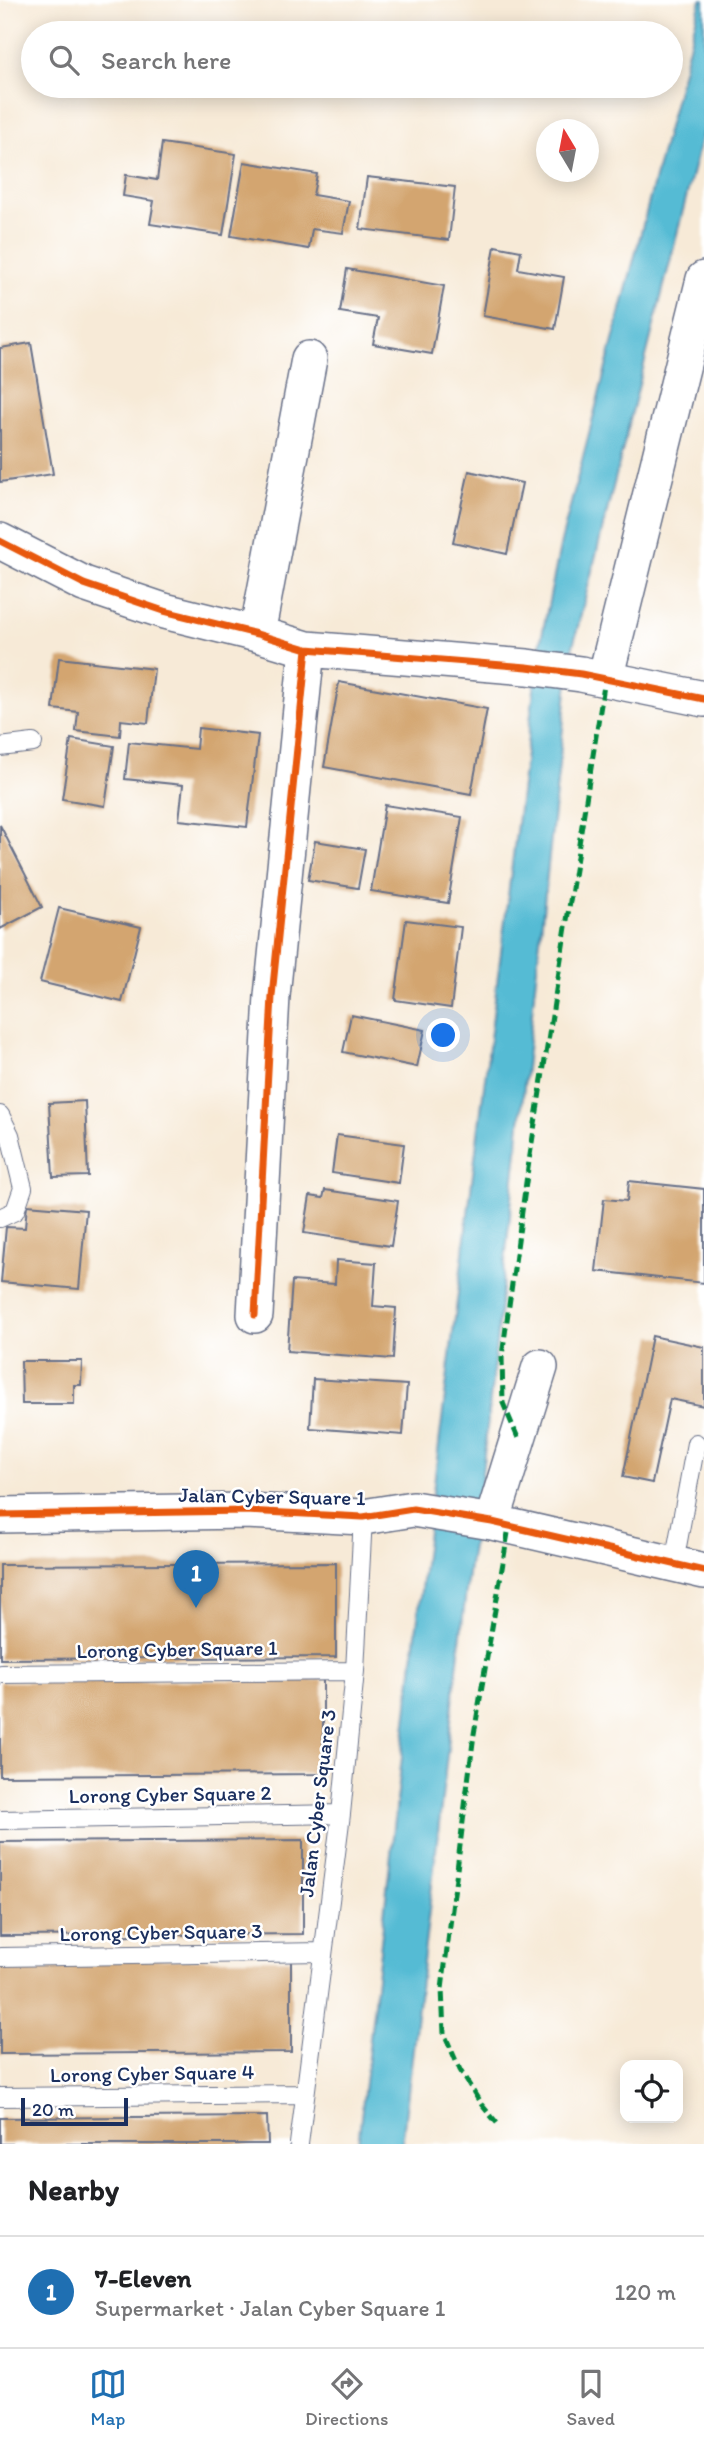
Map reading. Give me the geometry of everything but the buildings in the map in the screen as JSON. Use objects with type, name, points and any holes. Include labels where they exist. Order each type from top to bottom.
[{"type":"street","points":[[593,677],[704,279]]},
{"type":"street","points":[[257,634],[309,359]]},
{"type":"street","points":[[0,541],[84,584],[164,611],[307,649],[527,667],[704,699]]},
{"type":"street","points":[[255,1315],[272,996],[307,649]]},
{"type":"street","points":[[482,1521],[540,1367]]},
{"type":"street","name":"Jalan Cyber Square 1","points":[[0,1515],[246,1511],[363,1517],[413,1509],[482,1521],[689,1567]]},
{"type":"lane","points":[[0,747],[33,743]]},
{"type":"lane","points":[[0,1115],[10,1135],[23,1188],[15,1211],[0,1218]]},
{"type":"lane","points":[[689,1567],[696,1443]]},
{"type":"lane","name":"Jalan Cyber Square 3","points":[[299,2144],[341,1814],[355,1671],[363,1517]]},
{"type":"lane","name":"Lorong Cyber Square 1","points":[[0,1674],[355,1671]]},
{"type":"lane","name":"Lorong Cyber Square 2","points":[[0,1820],[341,1814]]},
{"type":"lane","name":"Lorong Cyber Square 3","points":[[0,1957],[322,1952]]},
{"type":"lane","name":"Lorong Cyber Square 4","points":[[0,2097],[304,2094]]},
{"type":"water","points":[[701,0],[704,0],[704,127],[571,654],[479,1501],[469,1565],[402,2144],[358,2144],[425,1555],[539,650],[561,542],[676,98],[683,98],[683,70]]},
{"type":"marked path","points":[[518,1438],[503,1403],[502,1356],[528,1168],[605,679]]},
{"type":"marked path","points":[[497,2123],[481,2104],[460,2070],[444,2033],[442,1989],[474,1734],[509,1527]]},
{"type":"cycle path","points":[[0,541],[84,584],[164,611],[307,649],[527,667],[581,674],[704,699]]},
{"type":"cycle path","points":[[255,1315],[272,996],[307,649]]},
{"type":"cycle path","points":[[0,1515],[246,1511],[363,1517],[413,1509],[492,1522],[704,1571]]},
{"type":"place","name":"7-Eleven","points":[[196,1608]]}]
